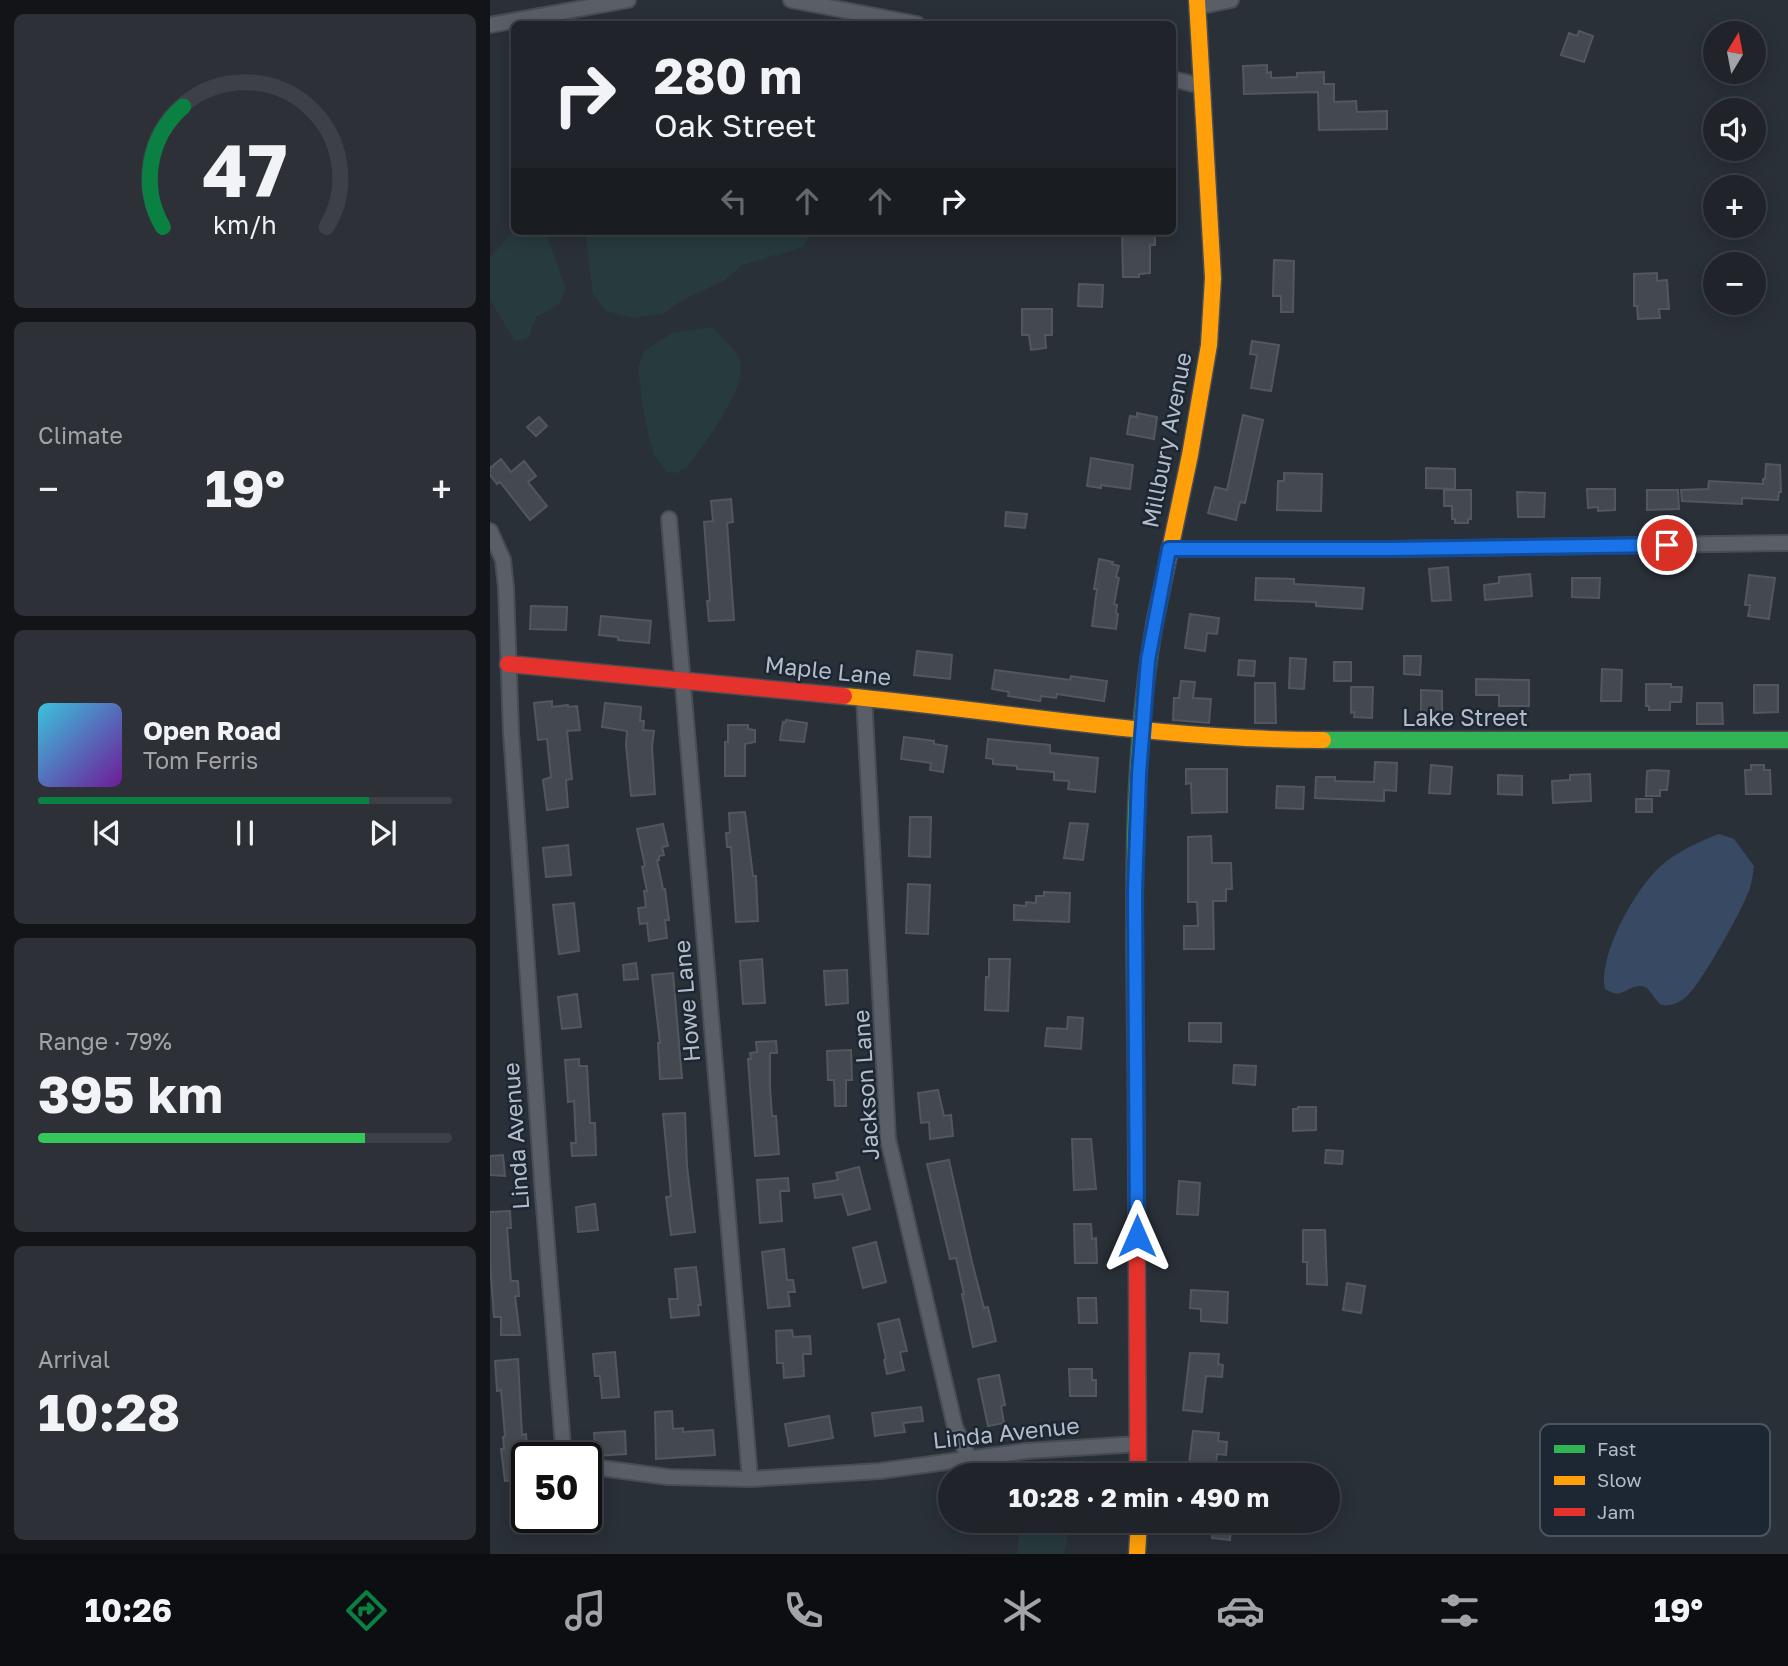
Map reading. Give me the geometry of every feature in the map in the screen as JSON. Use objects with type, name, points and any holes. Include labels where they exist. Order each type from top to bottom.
[{"type":"main road","name":"Millbury Avenue","points":[[1139,1463],[1135,892],[1142,732],[1148,660],[1190,455],[1209,345],[1213,278],[1197,4]]},
{"type":"main road","name":"Maple Lane","points":[[508,664],[932,704],[1142,732]]},
{"type":"main road","name":"Lake Street","points":[[1142,732],[1266,740],[1788,740]]},
{"type":"main road","points":[[1137,1554],[1138,1533]]},
{"type":"street","points":[[517,21],[628,0]]},
{"type":"street","points":[[792,0],[901,21]]},
{"type":"street","points":[[1197,4],[1231,0]]},
{"type":"street","points":[[490,26],[511,22]]},
{"type":"street","points":[[1176,80],[1202,86]]},
{"type":"street","name":"Howe Lane","points":[[669,519],[750,1479]]},
{"type":"street","name":"Linda Avenue","points":[[490,531],[503,560],[542,1182],[563,1442]]},
{"type":"street","points":[[1169,549],[1390,549],[1788,543]]},
{"type":"street","name":"Jackson Lane","points":[[864,698],[888,1139],[955,1427],[969,1458]]},
{"type":"street","name":"Linda Avenue","points":[[602,1468],[668,1477],[750,1479],[880,1471],[1026,1451],[1138,1444]]},
{"type":"green space","points":[[511,234],[546,235],[566,289],[559,304],[536,317],[528,338],[515,341],[490,300],[490,257]]},
{"type":"green space","points":[[586,235],[810,235],[803,247],[742,265],[725,280],[681,301],[663,314],[633,318],[606,311],[593,294]]},
{"type":"green space","points":[[712,327],[738,356],[741,372],[737,386],[722,417],[686,468],[676,473],[667,472],[654,455],[645,421],[638,369],[644,351],[672,333]]},
{"type":"green space","points":[[1019,1533],[1068,1533],[1064,1554],[1017,1554]]},
{"type":"water","points":[[1719,834],[1734,839],[1754,866],[1746,898],[1694,987],[1680,1001],[1664,1005],[1645,987],[1634,987],[1620,993],[1605,989],[1604,975],[1613,941],[1641,889],[1662,865],[1675,855]]},
{"type":"building","points":[[1579,31],[1593,36],[1584,62],[1561,55],[1569,33],[1577,36]]},
{"type":"building","points":[[1267,65],[1267,73],[1271,72],[1271,78],[1324,72],[1324,84],[1334,84],[1334,102],[1356,101],[1357,112],[1387,111],[1387,129],[1319,130],[1318,92],[1244,94],[1243,66]]},
{"type":"building","points":[[1122,235],[1155,235],[1155,245],[1150,245],[1150,273],[1139,274],[1139,277],[1123,277]]},
{"type":"building","points":[[1274,260],[1294,261],[1293,312],[1281,312],[1281,296],[1273,296]]},
{"type":"building","points":[[1657,273],[1657,281],[1667,280],[1669,309],[1659,309],[1660,318],[1638,319],[1637,306],[1634,306],[1634,274]]},
{"type":"building","points":[[1079,284],[1103,285],[1102,307],[1078,306]]},
{"type":"building","points":[[1022,309],[1052,309],[1052,335],[1045,335],[1046,348],[1031,350],[1029,335],[1022,335]]},
{"type":"building","points":[[1252,341],[1279,345],[1271,391],[1251,388],[1257,355],[1250,354]]},
{"type":"building","points":[[1137,413],[1157,417],[1154,439],[1127,434],[1130,416],[1137,417]]},
{"type":"building","points":[[1243,415],[1263,420],[1245,503],[1240,502],[1236,520],[1208,513],[1215,487],[1227,490]]},
{"type":"building","points":[[539,417],[547,426],[536,436],[527,427]]},
{"type":"building","points":[[1091,458],[1133,465],[1130,489],[1087,486]]},
{"type":"building","points":[[501,459],[511,472],[524,461],[536,476],[528,482],[547,506],[530,520],[500,482],[497,484],[490,475],[490,468]]},
{"type":"building","points":[[1766,464],[1780,465],[1781,492],[1778,500],[1742,498],[1742,504],[1682,501],[1681,490],[1708,489],[1709,481],[1763,484]]},
{"type":"building","points":[[1426,468],[1455,469],[1455,489],[1426,488]]},
{"type":"building","points":[[1284,473],[1322,474],[1321,511],[1277,510],[1278,481],[1284,481]]},
{"type":"building","points":[[1587,489],[1615,489],[1615,510],[1598,511],[1598,507],[1588,508]]},
{"type":"building","points":[[1444,490],[1471,490],[1471,519],[1468,519],[1468,523],[1455,523],[1455,519],[1452,519],[1452,506],[1444,506]]},
{"type":"building","points":[[1647,490],[1678,490],[1679,509],[1647,510]]},
{"type":"building","points":[[1517,492],[1545,493],[1544,517],[1518,517]]},
{"type":"building","points":[[731,499],[733,522],[727,523],[734,620],[709,621],[704,522],[713,521],[711,501]]},
{"type":"building","points":[[1006,512],[1027,514],[1025,528],[1005,526]]},
{"type":"building","points":[[1099,559],[1119,566],[1114,604],[1117,605],[1118,614],[1116,629],[1092,626]]},
{"type":"building","points":[[1448,567],[1451,600],[1432,601],[1429,569]]},
{"type":"building","points":[[1530,574],[1532,596],[1485,600],[1484,585],[1499,583],[1499,577]]},
{"type":"building","points":[[1749,575],[1775,578],[1769,619],[1748,616],[1750,605],[1745,605]]},
{"type":"building","points":[[1256,578],[1294,579],[1294,584],[1364,588],[1362,609],[1316,606],[1316,602],[1255,600]]},
{"type":"building","points":[[1572,578],[1600,578],[1599,598],[1572,597]]},
{"type":"building","points":[[531,606],[567,607],[566,630],[530,629]]},
{"type":"building","points":[[1190,614],[1219,618],[1217,634],[1207,633],[1205,651],[1185,648]]},
{"type":"building","points":[[601,616],[651,621],[649,643],[599,635]]},
{"type":"building","points":[[917,651],[952,655],[950,679],[914,675]]},
{"type":"building","points":[[1404,656],[1421,656],[1420,675],[1404,674]]},
{"type":"building","points":[[1290,658],[1306,659],[1304,689],[1289,688]]},
{"type":"building","points":[[1239,660],[1255,661],[1254,676],[1238,675]]},
{"type":"building","points":[[1334,662],[1351,662],[1351,681],[1334,681]]},
{"type":"building","points":[[1602,669],[1622,670],[1621,701],[1601,701]]},
{"type":"building","points":[[995,670],[1070,680],[1071,676],[1107,681],[1104,701],[1057,694],[1056,698],[1041,696],[1040,701],[1008,696],[1009,692],[992,689]]},
{"type":"building","points":[[1476,679],[1529,680],[1529,706],[1499,706],[1499,695],[1476,695]]},
{"type":"building","points":[[1181,681],[1195,682],[1193,698],[1211,699],[1209,723],[1173,720],[1174,698],[1179,698]]},
{"type":"building","points":[[1255,683],[1275,683],[1276,723],[1255,723]]},
{"type":"building","points":[[1646,684],[1682,687],[1681,702],[1670,702],[1670,710],[1649,710],[1649,706],[1646,706]]},
{"type":"building","points":[[1754,685],[1778,685],[1778,712],[1754,713]]},
{"type":"building","points":[[1351,687],[1373,687],[1372,718],[1354,717],[1355,712],[1351,713]]},
{"type":"building","points":[[1421,690],[1442,691],[1442,718],[1421,718]]},
{"type":"building","points":[[552,701],[552,707],[577,706],[580,730],[567,731],[572,779],[566,780],[568,807],[547,810],[543,780],[551,777],[547,739],[538,740],[534,703]]},
{"type":"building","points":[[605,703],[641,707],[640,721],[644,721],[643,730],[654,731],[652,746],[655,794],[631,796],[627,731],[602,727]]},
{"type":"building","points":[[1697,703],[1722,703],[1723,724],[1697,724]]},
{"type":"building","points":[[786,720],[807,723],[804,742],[780,740],[783,722]]},
{"type":"building","points":[[728,725],[748,725],[748,729],[755,730],[755,742],[745,744],[745,776],[725,776]]},
{"type":"building","points":[[904,737],[934,741],[934,744],[947,746],[943,772],[930,770],[931,763],[901,759]]},
{"type":"building","points":[[988,739],[1050,745],[1050,753],[1098,758],[1095,792],[1068,789],[1069,781],[1054,780],[1054,772],[993,764],[993,759],[986,758]]},
{"type":"building","points":[[1375,762],[1397,763],[1396,791],[1384,790],[1384,801],[1315,798],[1316,777],[1335,777],[1335,781],[1374,782]]},
{"type":"building","points":[[1431,765],[1452,767],[1450,794],[1429,793]]},
{"type":"building","points":[[1751,765],[1764,765],[1764,770],[1770,770],[1771,794],[1746,794],[1745,770],[1751,770]]},
{"type":"building","points":[[1186,769],[1227,769],[1227,812],[1192,813],[1191,783],[1186,784]]},
{"type":"building","points":[[1647,771],[1669,771],[1667,790],[1660,790],[1660,796],[1646,796]]},
{"type":"building","points":[[1590,774],[1591,801],[1553,803],[1552,781],[1570,780],[1570,775]]},
{"type":"building","points":[[1498,775],[1522,776],[1522,795],[1498,794]]},
{"type":"building","points":[[1277,786],[1304,787],[1303,809],[1276,808]]},
{"type":"building","points":[[1636,799],[1652,799],[1652,812],[1636,812]]},
{"type":"building","points":[[745,812],[753,876],[756,876],[758,921],[736,922],[731,847],[727,847],[726,833],[730,833],[729,813]]},
{"type":"building","points":[[910,817],[931,817],[930,857],[909,856]]},
{"type":"building","points":[[1070,823],[1088,824],[1083,860],[1064,858]]},
{"type":"building","points":[[663,824],[668,846],[662,847],[664,855],[657,860],[665,889],[669,920],[665,920],[667,938],[649,941],[647,923],[640,924],[638,908],[646,907],[644,891],[647,891],[637,829]]},
{"type":"building","points":[[1211,836],[1212,863],[1231,863],[1232,889],[1226,889],[1226,901],[1213,901],[1214,949],[1184,949],[1184,926],[1198,926],[1197,902],[1188,902],[1188,837]]},
{"type":"building","points":[[568,845],[571,875],[546,877],[543,848]]},
{"type":"building","points":[[908,884],[930,885],[928,934],[906,933]]},
{"type":"building","points":[[1044,892],[1070,893],[1069,922],[1014,920],[1014,905],[1036,903],[1036,896],[1044,896]]},
{"type":"building","points":[[574,903],[579,951],[559,954],[553,905]]},
{"type":"building","points":[[762,959],[765,1003],[743,1004],[740,961]]},
{"type":"building","points":[[989,959],[1010,959],[1008,1011],[985,1010]]},
{"type":"building","points":[[636,963],[638,979],[624,980],[623,965]]},
{"type":"building","points":[[847,970],[848,1003],[826,1005],[824,971]]},
{"type":"building","points":[[673,973],[682,1078],[660,1079],[660,1043],[652,975]]},
{"type":"building","points":[[577,994],[581,1027],[562,1029],[558,997]]},
{"type":"building","points":[[1068,1017],[1083,1018],[1081,1049],[1045,1046],[1047,1028],[1067,1029]]},
{"type":"building","points":[[1189,1023],[1221,1023],[1221,1042],[1189,1041]]},
{"type":"building","points":[[776,1041],[777,1053],[770,1053],[770,1087],[779,1154],[755,1156],[748,1059],[751,1059],[750,1053],[757,1052],[756,1042]]},
{"type":"building","points":[[851,1050],[852,1080],[846,1080],[846,1106],[835,1106],[834,1080],[828,1080],[827,1051]]},
{"type":"building","points":[[579,1059],[579,1066],[587,1066],[590,1123],[595,1123],[596,1155],[572,1156],[571,1143],[576,1143],[574,1101],[568,1102],[565,1060]]},
{"type":"building","points":[[1234,1065],[1256,1066],[1255,1085],[1233,1083]]},
{"type":"building","points":[[938,1090],[944,1116],[951,1115],[953,1136],[930,1139],[929,1122],[921,1123],[918,1093]]},
{"type":"building","points":[[1316,1107],[1316,1130],[1293,1131],[1293,1109]]},
{"type":"building","points":[[685,1113],[687,1166],[695,1232],[671,1235],[666,1197],[671,1196],[663,1114]]},
{"type":"building","points":[[1072,1139],[1091,1139],[1096,1189],[1074,1190]]},
{"type":"building","points":[[1326,1150],[1343,1151],[1342,1164],[1325,1163]]},
{"type":"building","points":[[503,1155],[505,1176],[490,1175],[490,1156]]},
{"type":"building","points":[[949,1160],[972,1262],[984,1308],[988,1307],[996,1341],[973,1347],[956,1258],[950,1259],[927,1164]]},
{"type":"building","points":[[859,1167],[870,1209],[848,1215],[842,1194],[815,1198],[813,1184],[838,1180],[836,1173]]},
{"type":"building","points":[[788,1178],[789,1191],[780,1191],[782,1221],[760,1223],[757,1180]]},
{"type":"building","points":[[1179,1181],[1200,1183],[1198,1215],[1177,1214]]},
{"type":"building","points":[[595,1204],[598,1230],[578,1232],[576,1207]]},
{"type":"building","points":[[510,1211],[511,1228],[507,1228],[511,1281],[518,1281],[519,1296],[515,1296],[520,1335],[501,1335],[501,1317],[494,1317],[490,1212]]},
{"type":"building","points":[[1074,1224],[1091,1224],[1092,1239],[1096,1238],[1097,1263],[1075,1263]]},
{"type":"building","points":[[1303,1230],[1325,1230],[1327,1285],[1307,1284],[1307,1262],[1303,1262]]},
{"type":"building","points":[[876,1242],[886,1282],[863,1288],[853,1248]]},
{"type":"building","points":[[784,1249],[787,1280],[793,1280],[795,1292],[788,1292],[790,1306],[768,1308],[762,1252]]},
{"type":"building","points":[[696,1267],[701,1305],[698,1305],[699,1315],[671,1318],[669,1299],[678,1299],[675,1269]]},
{"type":"building","points":[[1347,1283],[1365,1286],[1361,1313],[1343,1310]]},
{"type":"building","points":[[1191,1290],[1228,1292],[1227,1323],[1201,1321],[1201,1309],[1190,1308]]},
{"type":"building","points":[[1078,1298],[1096,1298],[1097,1323],[1079,1323]]},
{"type":"building","points":[[899,1319],[907,1351],[900,1352],[904,1370],[887,1374],[878,1324]]},
{"type":"building","points":[[792,1330],[793,1337],[810,1336],[811,1354],[803,1354],[804,1376],[784,1378],[783,1363],[777,1363],[776,1331]]},
{"type":"building","points":[[615,1352],[619,1397],[602,1398],[600,1376],[595,1376],[593,1354]]},
{"type":"building","points":[[1190,1353],[1219,1354],[1218,1364],[1223,1365],[1222,1377],[1206,1376],[1202,1412],[1183,1410]]},
{"type":"building","points":[[518,1359],[522,1435],[526,1434],[527,1442],[511,1442],[511,1480],[505,1481],[501,1449],[504,1449],[505,1436],[501,1390],[497,1391],[495,1361]]},
{"type":"building","points":[[1069,1369],[1092,1369],[1092,1380],[1096,1380],[1096,1396],[1070,1396]]},
{"type":"building","points":[[999,1375],[1005,1405],[1001,1406],[1004,1423],[988,1426],[978,1379]]},
{"type":"building","points":[[921,1407],[923,1421],[903,1423],[905,1432],[875,1436],[872,1413]]},
{"type":"building","points":[[672,1411],[673,1429],[683,1428],[683,1432],[713,1430],[715,1455],[656,1459],[655,1412]]},
{"type":"building","points":[[829,1416],[833,1438],[789,1446],[785,1424]]},
{"type":"building","points":[[625,1431],[626,1454],[602,1456],[602,1442],[595,1442],[594,1433]]},
{"type":"building","points":[[1193,1431],[1219,1433],[1218,1441],[1227,1442],[1226,1455],[1217,1454],[1216,1463],[1189,1463]]},
{"type":"building","points":[[1213,1533],[1230,1533],[1230,1540],[1212,1538]]},
{"type":"traffic: fast","points":[[1136,1083],[1134,909],[1137,793],[1140,735],[1155,621]]},
{"type":"traffic: fast","points":[[1323,740],[1788,740]]},
{"type":"traffic: slow","points":[[1155,621],[1190,455],[1209,345],[1213,278],[1197,0]]},
{"type":"traffic: slow","points":[[844,696],[1143,730],[1263,739],[1323,740]]},
{"type":"traffic: slow","points":[[1137,1554],[1138,1533]]},
{"type":"traffic: jam","points":[[508,664],[844,696]]},
{"type":"traffic: jam","points":[[1136,1083],[1138,1463]]},
{"type":"route","points":[[1137,1236],[1135,892],[1139,774],[1148,660],[1169,549],[1667,545]]}]
